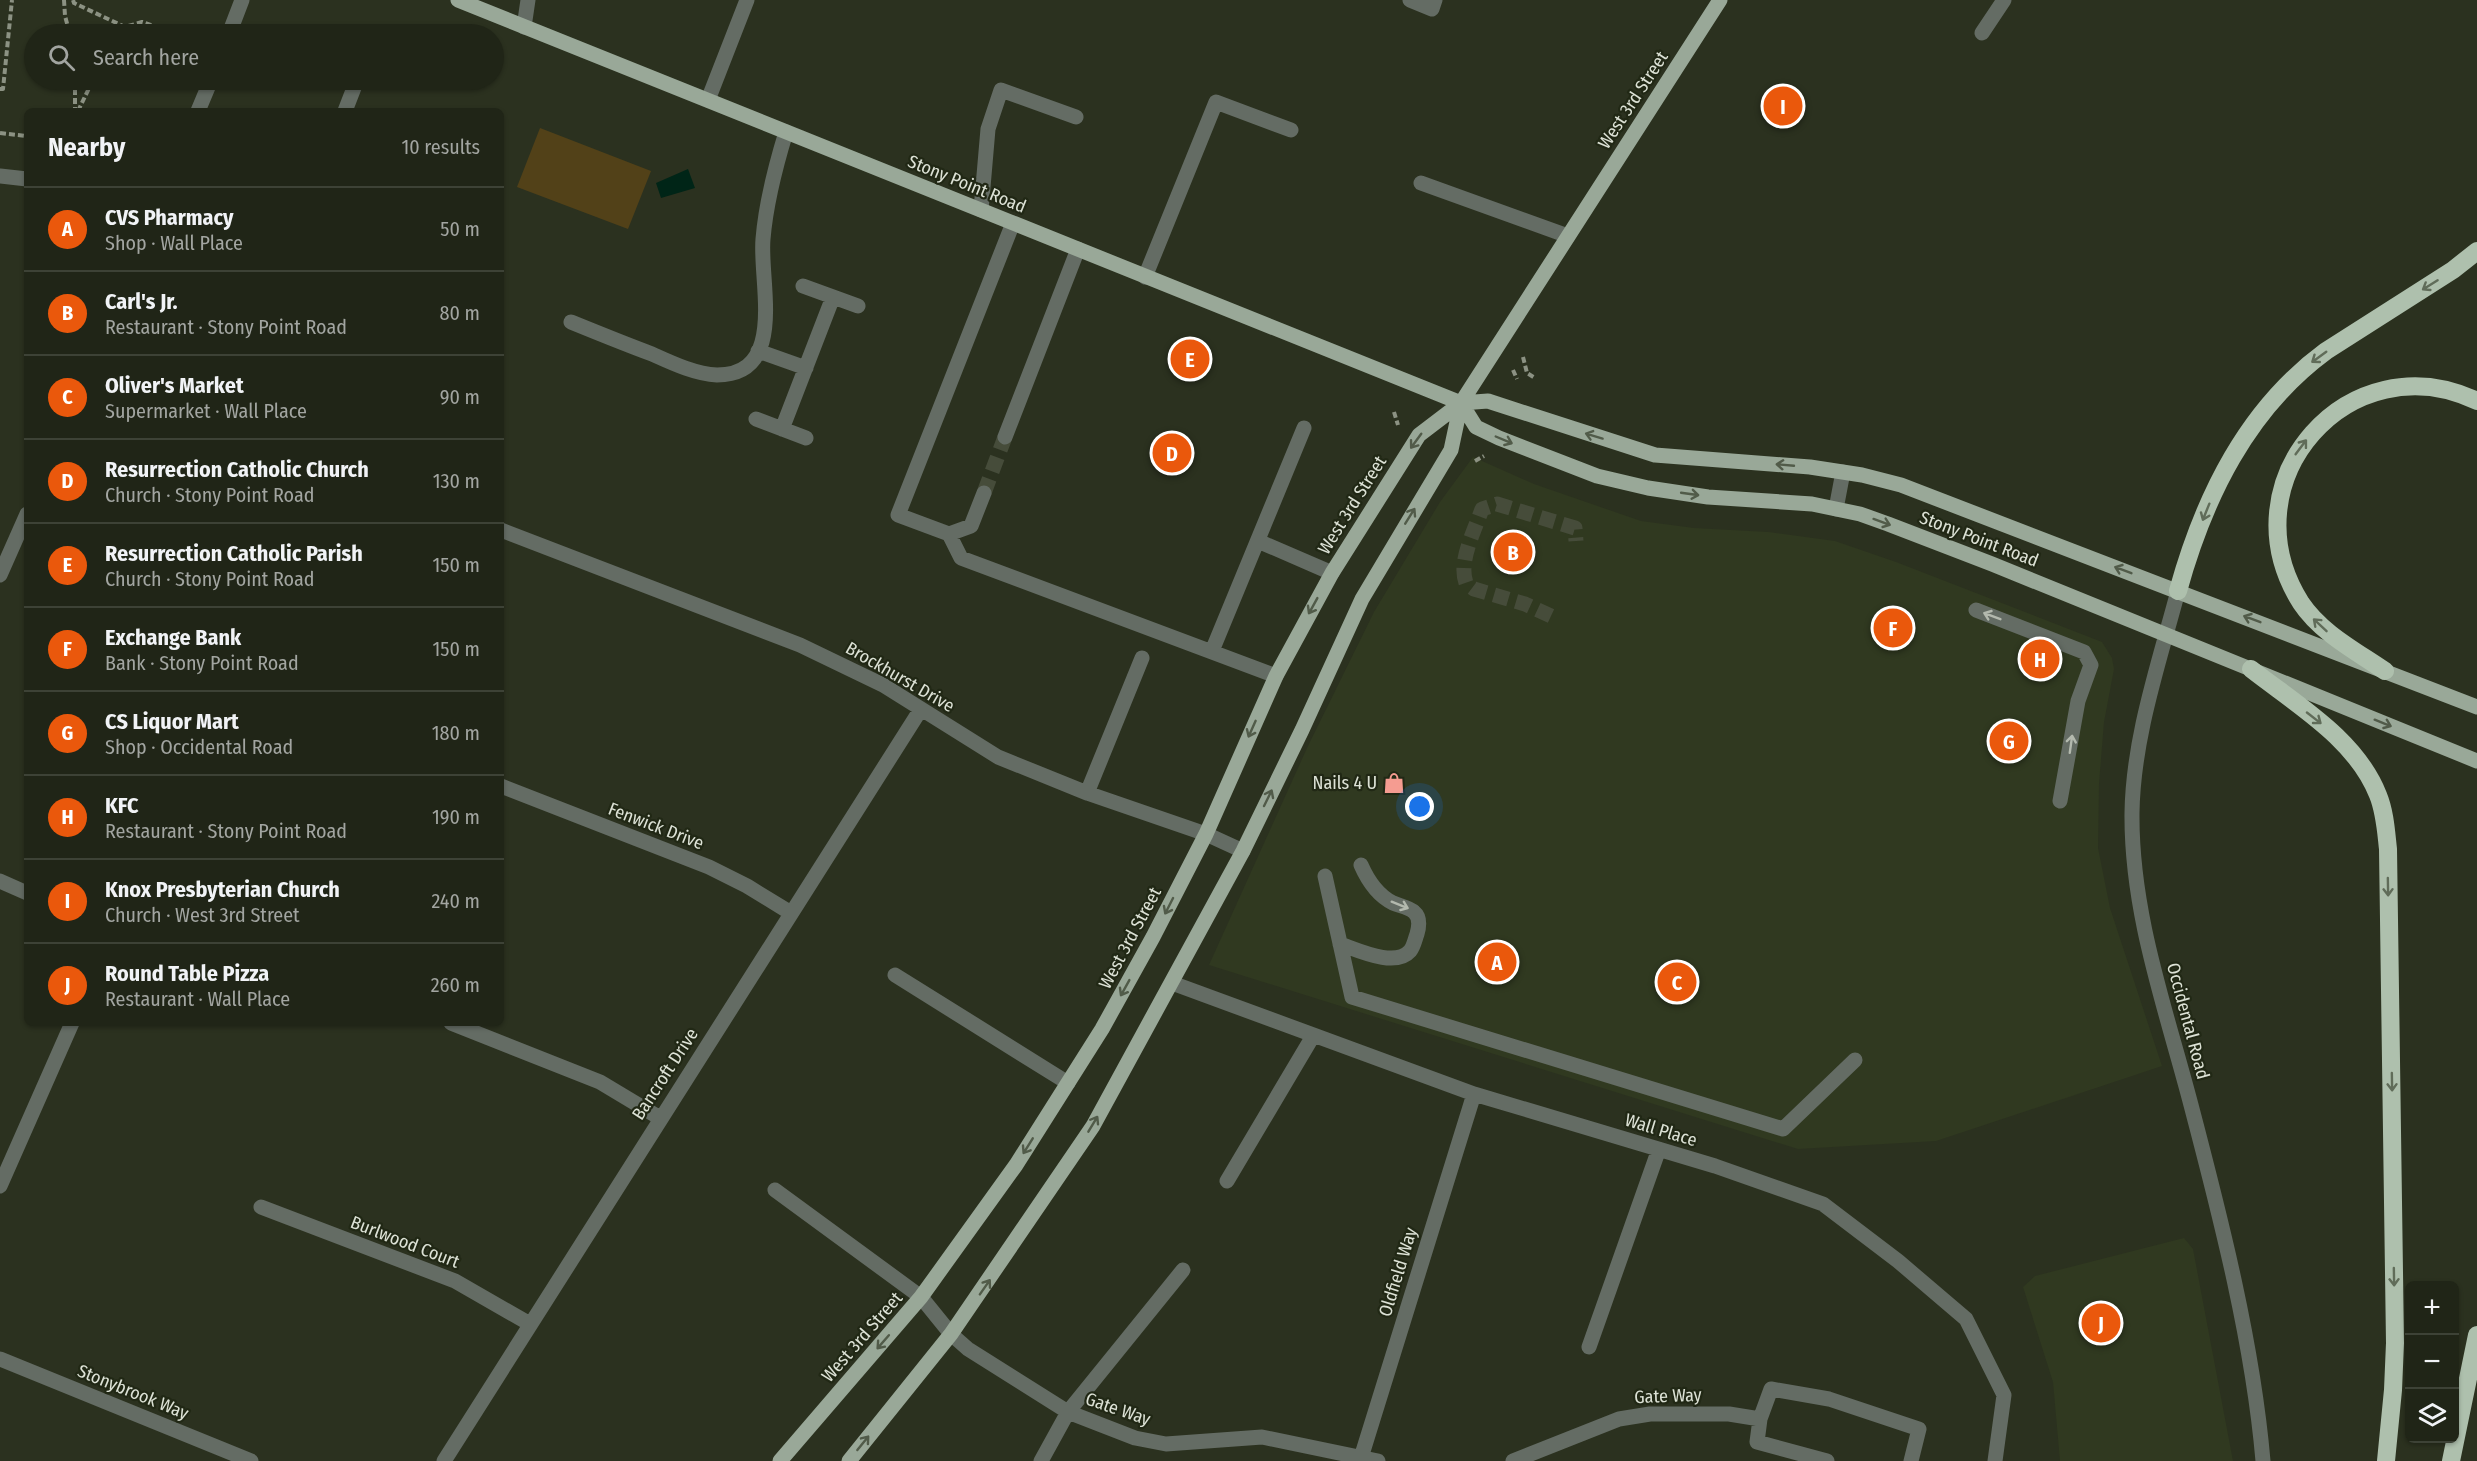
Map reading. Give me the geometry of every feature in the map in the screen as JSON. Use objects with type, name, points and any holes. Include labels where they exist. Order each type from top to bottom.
[{"type":"highway","points":[[2178,591],[2188,556],[2226,467],[2238,445],[2269,402],[2313,361],[2360,328],[2453,270],[2477,251]]},
{"type":"highway","points":[[2385,671],[2330,634],[2313,618],[2293,587],[2278,547],[2276,525],[2278,500],[2284,478],[2295,455],[2326,420],[2347,405],[2369,395],[2393,389],[2436,388],[2477,401]]},
{"type":"highway","points":[[2251,669],[2325,726],[2347,747],[2372,781],[2384,819],[2388,849],[2394,1293],[2393,1390],[2386,1461]]},
{"type":"highway","points":[[2451,1461],[2477,1335]]},
{"type":"main road","name":"Stony Point Road","points":[[458,0],[1461,403],[1488,401],[1655,455],[1844,472],[1881,480],[1923,493],[2477,707]]},
{"type":"main road","name":"West 3rd Street","points":[[780,1461],[921,1297],[1016,1165],[1102,1029],[1206,834],[1276,676],[1332,573],[1419,435],[1461,403],[1720,0]]},
{"type":"main road","name":"Stony Point Road","points":[[1461,403],[1476,427],[1597,476],[1648,488],[1698,496],[1779,501],[1860,514],[1971,556],[2477,760]]},
{"type":"main road","name":"West 3rd Street","points":[[849,1461],[951,1334],[1093,1126],[1243,851],[1362,599],[1451,450],[1461,403]]},
{"type":"street","points":[[233,24],[242,0]]},
{"type":"street","points":[[524,27],[528,0]]},
{"type":"street","points":[[708,100],[747,0]]},
{"type":"street","points":[[1410,0],[1434,4]]},
{"type":"street","points":[[1982,33],[2004,0]]},
{"type":"street","points":[[199,108],[207,90]]},
{"type":"street","points":[[346,108],[353,90]]},
{"type":"street","points":[[981,210],[988,129],[1000,90],[1076,117]]},
{"type":"street","points":[[1145,277],[1216,102],[1291,130]]},
{"type":"street","points":[[571,322],[687,368],[716,375],[736,373],[754,360],[764,340],[767,302],[762,258],[770,184],[786,132]]},
{"type":"street","points":[[0,176],[24,179]]},
{"type":"street","points":[[1421,183],[1568,236]]},
{"type":"street","points":[[984,493],[971,526],[949,534],[898,515],[1013,223]]},
{"type":"street","points":[[1005,437],[1078,249]]},
{"type":"street","points":[[803,286],[858,306]]},
{"type":"street","points":[[782,429],[833,297]]},
{"type":"street","points":[[758,351],[806,368]]},
{"type":"street","points":[[756,419],[806,438]]},
{"type":"street","points":[[1212,651],[1304,428]]},
{"type":"street","points":[[1836,509],[1844,472]]},
{"type":"street","points":[[0,575],[24,521]]},
{"type":"street","name":"Brockhurst Drive","points":[[504,531],[800,645],[883,685],[998,757],[1087,793],[1206,834],[1243,851]]},
{"type":"street","points":[[949,534],[961,558],[1276,676]]},
{"type":"street","points":[[1258,542],[1332,573]]},
{"type":"street","name":"Occidental Road","points":[[2178,591],[2141,739],[2134,784],[2132,815],[2137,894],[2146,941],[2220,1223],[2251,1371],[2259,1417],[2263,1461]]},
{"type":"street","points":[[1976,610],[2084,652],[2089,659],[2091,665],[2078,701],[2060,801]]},
{"type":"street","points":[[1087,793],[1142,658]]},
{"type":"street","name":"Bancroft Drive","points":[[444,1461],[921,710]]},
{"type":"street","name":"Fenwick Drive","points":[[504,787],[709,867],[747,886],[791,913]]},
{"type":"street","points":[[1340,944],[1383,959],[1405,956],[1412,949],[1419,928],[1418,917],[1414,910],[1393,903],[1378,893],[1368,880],[1361,865]]},
{"type":"street","points":[[1325,876],[1352,997],[1783,1129],[1856,1060]]},
{"type":"street","points":[[0,881],[24,892]]},
{"type":"street","points":[[895,975],[1068,1083]]},
{"type":"street","name":"Wall Place","points":[[1172,982],[1474,1094],[1715,1166],[1823,1204],[1898,1261],[1966,1319],[2004,1395],[1995,1461]]},
{"type":"street","points":[[0,1186],[71,1026]]},
{"type":"street","points":[[459,1026],[600,1082],[660,1118]]},
{"type":"street","points":[[1227,1181],[1313,1036]]},
{"type":"street","name":"Oldfield Way","points":[[1360,1459],[1474,1094]]},
{"type":"street","points":[[1589,1347],[1659,1149]]},
{"type":"street","name":"Gate Way","points":[[775,1190],[921,1297],[951,1334],[968,1349],[1068,1412],[1135,1438],[1166,1444],[1262,1437],[1377,1461]]},
{"type":"street","name":"Burlwood Court","points":[[261,1207],[454,1281],[530,1324]]},
{"type":"street","points":[[1041,1461],[1068,1412],[1183,1269]]},
{"type":"street","name":"Stonybrook Way","points":[[0,1359],[251,1461]]},
{"type":"street","points":[[1827,1461],[1757,1442],[1760,1419],[1771,1389],[1829,1399],[1919,1429],[1911,1461]]},
{"type":"street","name":"Gate Way","points":[[1513,1461],[1630,1417],[1650,1414],[1730,1414],[1760,1419]]},
{"type":"path","points":[[0,90],[3,89],[12,0]]},
{"type":"path","points":[[64,0],[67,24]]},
{"type":"path","points":[[74,0],[74,3],[119,24]]},
{"type":"path","points":[[134,24],[142,21],[150,24]]},
{"type":"path","points":[[76,90],[77,108]]},
{"type":"path","points":[[79,108],[88,90]]},
{"type":"path","points":[[0,133],[24,136]]},
{"type":"path","points":[[1523,357],[1527,373],[1535,378]]},
{"type":"path","points":[[1513,370],[1517,379]]},
{"type":"path","points":[[1394,411],[1398,425]]},
{"type":"path","points":[[1475,461],[1485,456]]},
{"type":"shaded area","points":[[540,128],[651,171],[628,229],[517,187]]},
{"type":"shaded area","points":[[688,169],[695,188],[661,198],[656,183]]},
{"type":"shaded area","points":[[1473,457],[1534,484],[1641,521],[1694,528],[1768,532],[1835,541],[1896,562],[2102,642],[2112,658],[2114,669],[2104,722],[2099,784],[2098,848],[2110,908],[2162,1066],[1936,1141],[1798,1149],[1209,965],[1307,748],[1374,612],[1440,502]]},
{"type":"shaded area","points":[[2184,1238],[2193,1249],[2233,1461],[2060,1461],[2053,1382],[2023,1287],[2035,1276]]},
{"type":"tunnel","points":[[984,493],[1005,437]]},
{"type":"tunnel","points":[[1551,616],[1525,604],[1474,589],[1466,583],[1464,565],[1468,546],[1482,509],[1497,504],[1575,528],[1576,541]]},
{"type":"place","name":"Knox Presbyterian Church","points":[[1783,106]]},
{"type":"place","name":"Resurrection Catholic Parish","points":[[1190,359]]},
{"type":"place","name":"Resurrection Catholic Church","points":[[1172,453]]},
{"type":"place","name":"Carl's Jr.","points":[[1513,552]]},
{"type":"place","name":"Exchange Bank","points":[[1893,628]]},
{"type":"place","name":"KFC","points":[[2040,659]]},
{"type":"place","name":"CS Liquor Mart","points":[[2009,741]]},
{"type":"place","name":"Nails 4 U","points":[[1394,783]]},
{"type":"place","name":"CVS Pharmacy","points":[[1497,962]]},
{"type":"place","name":"Oliver's Market","points":[[1677,982]]},
{"type":"place","name":"Round Table Pizza","points":[[2101,1323]]}]
